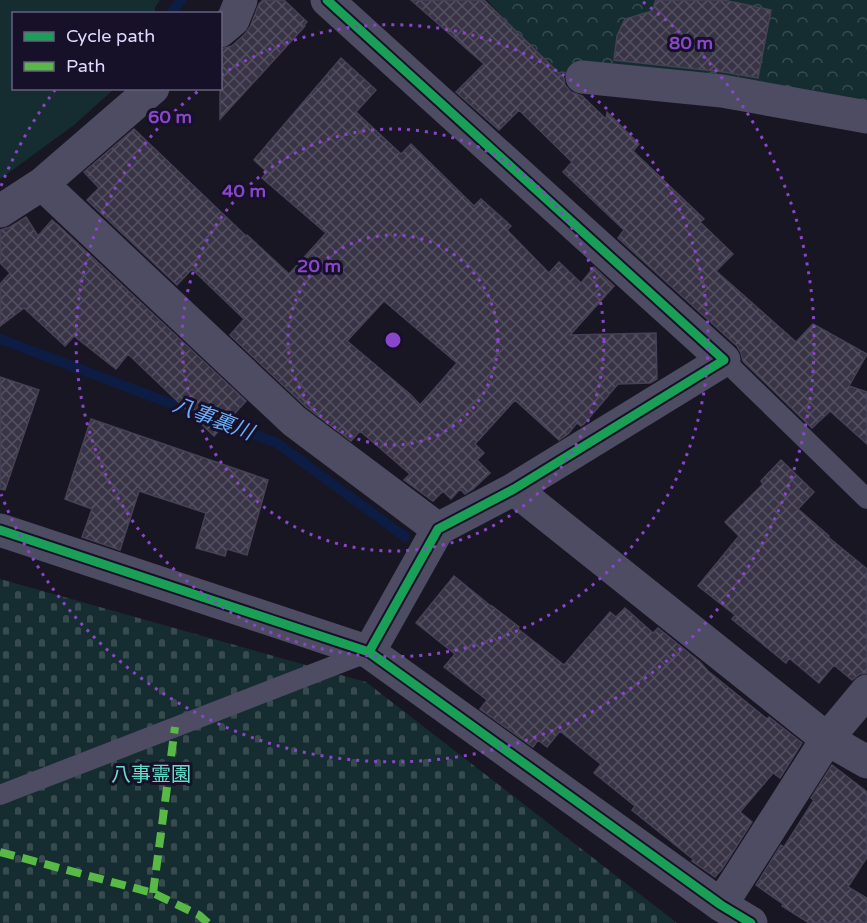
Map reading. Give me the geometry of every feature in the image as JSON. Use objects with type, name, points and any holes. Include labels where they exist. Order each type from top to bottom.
[{"type":"street","points":[[222,29],[233,20],[241,0]]},
{"type":"street","points":[[327,0],[724,360],[514,489],[438,529],[369,652]]},
{"type":"street","points":[[582,77],[722,91],[867,117]]},
{"type":"street","points":[[0,211],[42,184],[151,90]]},
{"type":"street","points":[[42,184],[294,421],[438,529]]},
{"type":"street","points":[[514,489],[827,739],[867,762]]},
{"type":"street","points":[[0,530],[369,652],[721,905],[751,923]]},
{"type":"street","points":[[721,905],[827,739],[867,691]]},
{"type":"lane","points":[[724,360],[867,499]]},
{"type":"lane","points":[[0,795],[369,652]]},
{"type":"green space","points":[[0,0],[160,0],[155,7],[155,12],[12,12],[12,90],[113,90],[74,125],[0,179]]},
{"type":"green space","points":[[487,0],[867,0],[867,104],[836,106],[556,74]]},
{"type":"green space","name":"八事霊園","points":[[0,579],[366,682],[677,923],[0,923]]},
{"type":"building","points":[[263,0],[284,0],[307,22],[220,119],[222,48],[232,46],[245,34]]},
{"type":"building","points":[[411,0],[484,0],[564,78],[565,85],[571,92],[582,96],[606,119],[607,112],[639,144],[633,151],[704,219],[700,222],[733,254],[716,271],[796,342],[813,324],[867,354],[849,386],[867,392],[867,444],[830,411],[812,428],[743,361],[737,346],[618,238],[624,230],[563,172],[572,162],[519,110],[499,130],[456,92],[484,64]]},
{"type":"building","points":[[656,0],[723,0],[771,10],[758,78],[614,60],[617,36],[625,19],[652,11]]},
{"type":"building","points":[[341,58],[376,90],[356,112],[401,154],[411,144],[474,206],[481,199],[511,226],[507,230],[549,273],[559,262],[581,283],[594,267],[614,286],[570,335],[656,333],[657,379],[650,383],[618,384],[584,424],[581,426],[577,423],[568,434],[559,440],[515,400],[475,444],[484,453],[477,460],[490,473],[465,494],[460,489],[451,499],[443,491],[433,501],[404,480],[410,474],[360,431],[351,441],[306,407],[230,335],[244,319],[192,269],[177,285],[87,200],[99,188],[84,172],[134,129],[289,274],[326,233],[262,178],[267,172],[254,160]],"holes":[[[384,301],[457,363],[420,405],[347,341]]]},
{"type":"building","points":[[26,217],[38,236],[52,220],[246,401],[214,436],[128,354],[116,369],[74,336],[65,346],[24,308],[0,326],[0,284],[10,273],[0,263],[0,230]]},
{"type":"building","points":[[0,377],[39,390],[5,490],[0,489]]},
{"type":"building","points":[[91,419],[268,480],[247,555],[227,549],[225,556],[196,548],[206,513],[139,491],[120,550],[82,537],[92,509],[65,499]]},
{"type":"building","points":[[781,460],[814,492],[798,509],[867,569],[867,673],[860,674],[852,680],[834,665],[819,683],[789,658],[786,663],[732,619],[735,615],[698,586],[739,536],[725,522],[763,484],[761,481]]},
{"type":"building","points":[[454,576],[564,665],[610,612],[616,617],[625,608],[653,633],[658,628],[767,719],[769,717],[802,743],[780,778],[773,773],[740,812],[752,822],[715,877],[692,861],[694,860],[632,810],[635,806],[594,773],[601,764],[560,731],[547,747],[538,740],[533,747],[480,709],[487,700],[444,667],[455,654],[416,623]]},
{"type":"building","points":[[832,765],[867,792],[867,857],[848,887],[867,898],[867,923],[809,923],[782,906],[783,904],[756,885],[781,845],[784,847],[814,800],[811,798]]},
{"type":"waterway","name":"八事裏川","points":[[172,12],[181,0]]},
{"type":"waterway","name":"八事裏川","points":[[0,339],[196,413]]},
{"type":"waterway","name":"八事裏川","points":[[214,419],[277,443],[405,537]]},
{"type":"marked path","points":[[153,893],[175,727]]},
{"type":"marked path","points":[[0,852],[153,893],[199,915],[208,923]]},
{"type":"cycle path","points":[[327,0],[724,360],[514,489],[438,529],[369,652]]},
{"type":"cycle path","points":[[0,530],[369,652],[721,905],[751,923]]}]
